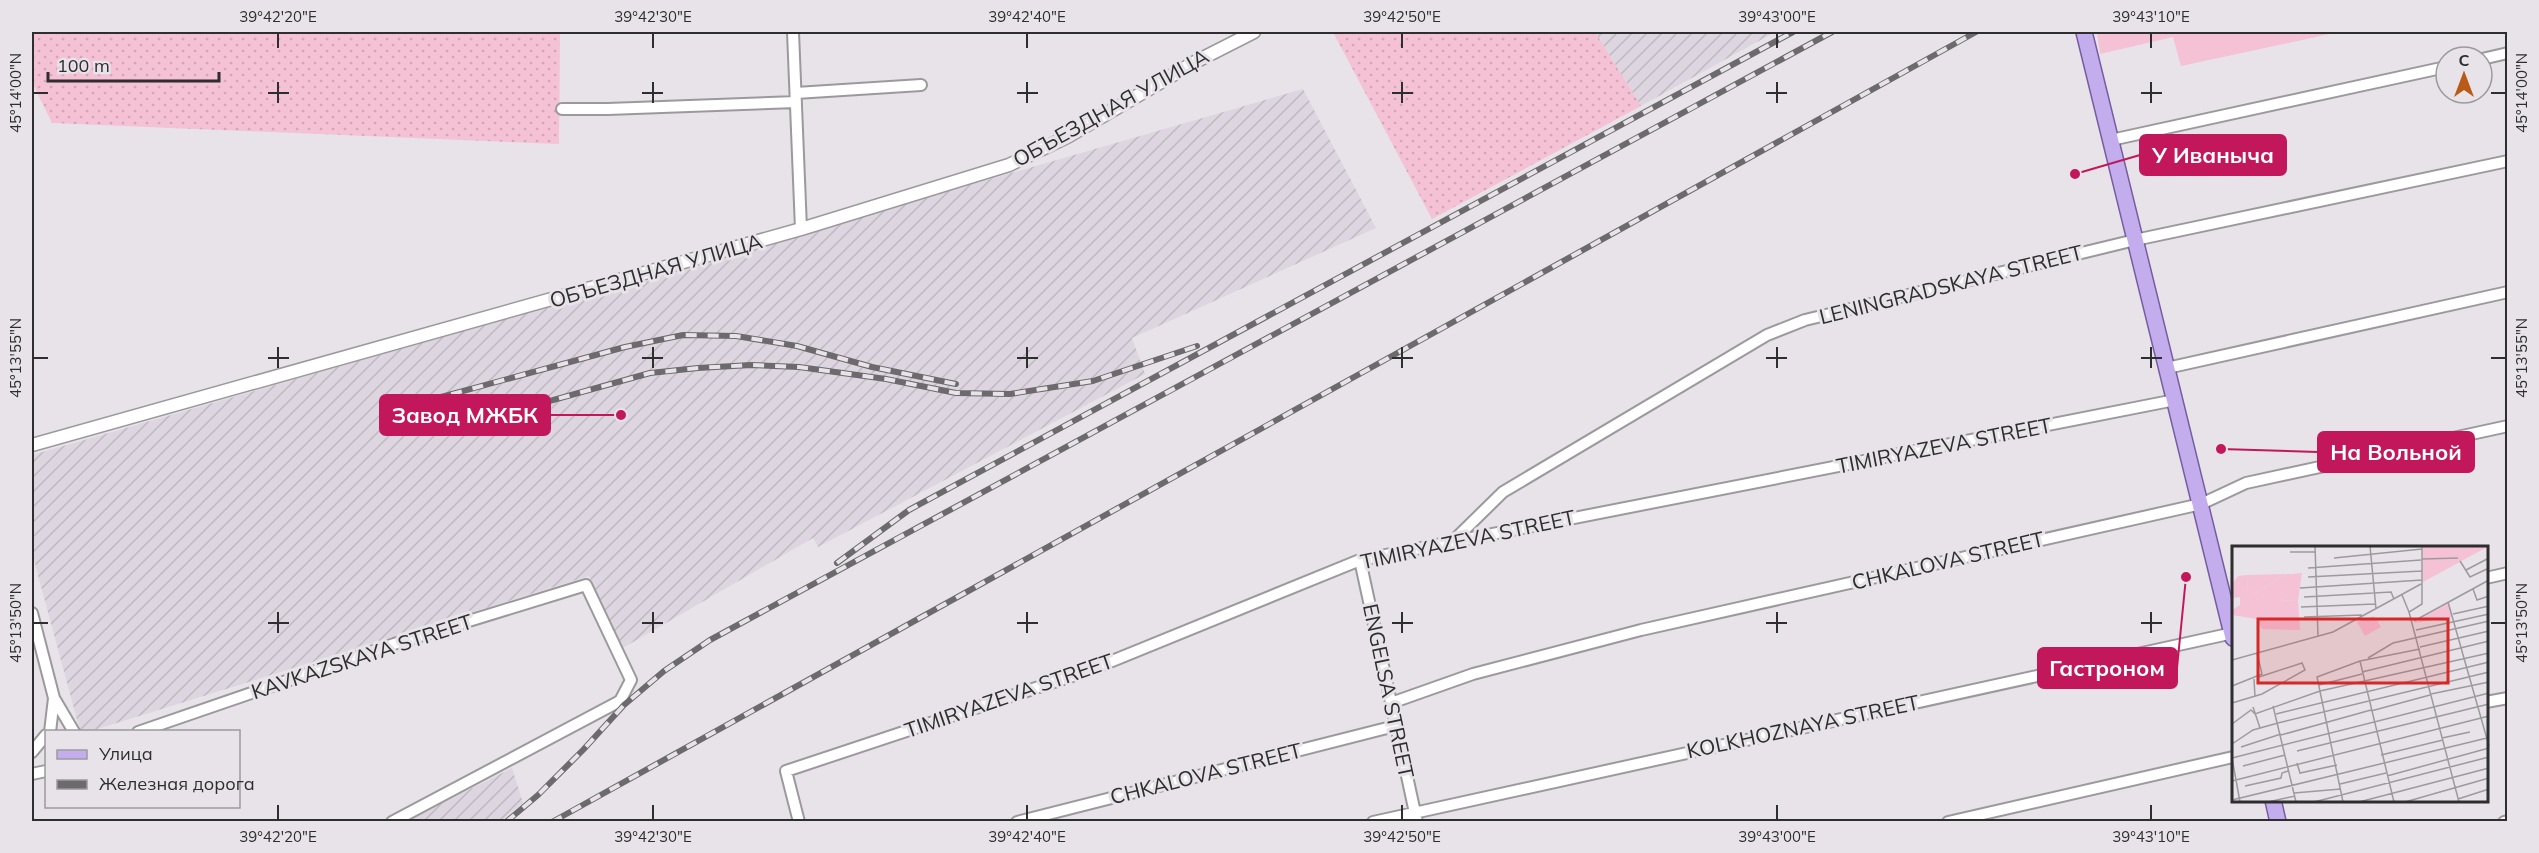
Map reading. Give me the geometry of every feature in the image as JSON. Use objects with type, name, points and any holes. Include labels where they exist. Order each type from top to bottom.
[{"type":"main road","points":[[2084,32],[2232,631]]},
{"type":"main road","points":[[2273,802],[2278,822]]},
{"type":"street","points":[[793,32],[801,229]]},
{"type":"street","name":"ОБЪЕЗДНАЯ УЛИЦА","points":[[32,445],[801,229],[1009,165],[1066,137],[1195,62],[1254,32]]},
{"type":"street","points":[[2111,140],[2434,70]]},
{"type":"street","points":[[562,109],[608,109],[796,97],[921,85]]},
{"type":"street","name":"LENINGRADSKAYA STREET","points":[[1452,542],[1503,492],[1767,335],[1805,320],[2135,240],[2508,161]]},
{"type":"street","points":[[2168,368],[2508,292]]},
{"type":"street","name":"TIMIRYAZEVA STREET","points":[[799,822],[786,771],[1090,670],[1360,560],[2175,400]]},
{"type":"street","name":"CHKALOVA STREET","points":[[1391,703],[1473,674],[1641,630],[2201,504],[2246,483],[2508,426]]},
{"type":"street","name":"ENGELSA STREET","points":[[1360,560],[1415,816]]},
{"type":"street","points":[[2488,578],[2508,573]]},
{"type":"street","name":"KAVKAZSKAYA STREET","points":[[144,730],[394,644],[586,585],[631,680],[620,701],[392,822]]},
{"type":"street","points":[[32,613],[54,698],[73,730]]},
{"type":"street","name":"KOLKHOZNAYA STREET","points":[[1373,822],[1415,816],[2232,635]]},
{"type":"street","points":[[50,730],[54,698]]},
{"type":"street","points":[[2488,702],[2508,698]]},
{"type":"street","name":"CHKALOVA STREET","points":[[1017,822],[1395,726]]},
{"type":"street","points":[[32,752],[45,736]]},
{"type":"street","points":[[1948,822],[2232,757]]},
{"type":"shaded area","points":[[32,32],[560,32],[559,144],[52,123],[32,82]]},
{"type":"shaded area","points":[[1333,32],[1595,32],[1641,106],[1432,219]]},
{"type":"shaded area","points":[[1595,32],[1775,32],[1641,106]]},
{"type":"shaded area","points":[[2339,32],[2181,66],[2173,37],[2100,54],[2097,33]]},
{"type":"shaded area","points":[[1303,89],[1376,228],[1132,338],[1145,374],[818,547],[813,538],[621,649],[589,576],[94,730],[80,730],[32,553],[32,455]]},
{"type":"shaded area","points":[[512,768],[523,803],[501,821],[407,821]]},
{"type":"railway","points":[[837,563],[909,510],[1793,32]]},
{"type":"railway","points":[[506,822],[538,795],[624,705],[664,671],[710,640],[1832,32]]},
{"type":"railway","points":[[552,822],[1976,32]]},
{"type":"railway","points":[[430,400],[625,347],[683,335],[736,336],[797,346],[872,367],[956,384]]},
{"type":"railway","points":[[453,428],[650,373],[751,365],[799,367],[886,379],[956,393],[1010,394],[1093,381],[1197,346]]},
{"type":"place","name":"У Иваныча","points":[[2075,174]]},
{"type":"place","name":"Завод МЖБК","points":[[621,415]]},
{"type":"place","name":"На Вольной","points":[[2221,449]]},
{"type":"place","name":"Гастроном","points":[[2186,577]]}]
